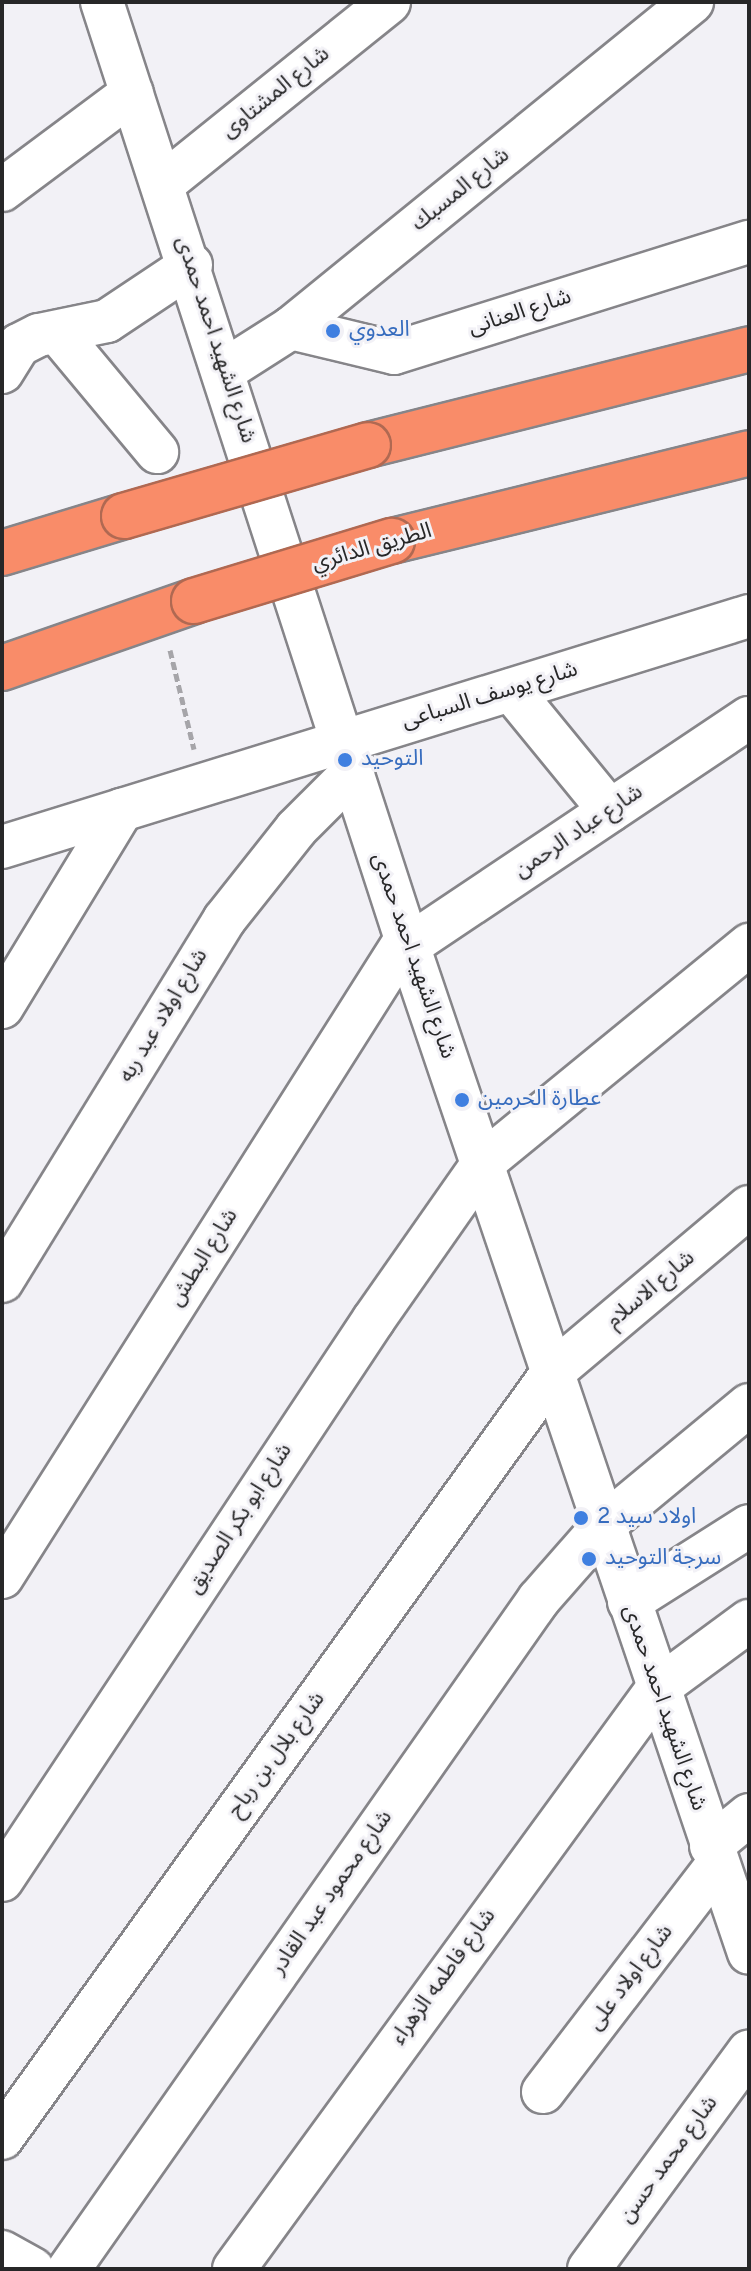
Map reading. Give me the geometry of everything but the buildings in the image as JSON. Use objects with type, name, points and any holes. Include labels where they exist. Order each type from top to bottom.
[{"type":"highway","points":[[2,553],[368,445],[749,349]]},
{"type":"highway","name":"الطريق الدائري","points":[[2,668],[178,608],[392,541],[749,453]]},
{"type":"street","name":"شارع الشهيد احمد حمدى","points":[[102,2],[191,265],[407,942],[484,1162],[749,1953]]},
{"type":"street","name":"شارع المشتاوى","points":[[163,184],[389,2]]},
{"type":"street","name":"شارع المسبك","points":[[225,370],[291,328],[692,2]]},
{"type":"street","points":[[2,190],[132,93]]},
{"type":"street","points":[[700,256],[749,215]]},
{"type":"street","name":"شارع العنانى","points":[[291,328],[394,353],[749,242]]},
{"type":"street","points":[[2,372],[19,345],[107,321],[191,265]]},
{"type":"street","points":[[58,333],[157,452]]},
{"type":"street","name":"شارع يوسف السباعى","points":[[2,847],[122,810],[349,757],[511,690],[749,616]]},
{"type":"street","points":[[511,690],[610,811]]},
{"type":"street","name":"شارع عباد الرحمن","points":[[407,942],[749,718]]},
{"type":"street","name":"شارع اولاد عبد ربه","points":[[2,1281],[224,920],[349,757]]},
{"type":"street","points":[[2,1007],[122,810]]},
{"type":"street","name":"شارع البطش","points":[[2,1577],[407,942]]},
{"type":"street","points":[[484,1162],[749,945]]},
{"type":"street","name":"شارع ابو بكر الصديق","points":[[2,1880],[341,1367],[484,1162]]},
{"type":"street","name":"شارع الاسلام","points":[[553,1372],[749,1207]]},
{"type":"street","name":"شارع بلال بن رباح","points":[[2,2138],[553,1372]]},
{"type":"street","points":[[604,1525],[749,1405]]},
{"type":"street","name":"شارع محمود عبد القادر","points":[[69,2269],[515,1631],[604,1525]]},
{"type":"street","points":[[629,1602],[749,1526]]},
{"type":"street","name":"شارع فاطمه الزهراء","points":[[234,2269],[658,1688],[749,1621]]},
{"type":"street","name":"شارع اولاد على","points":[[543,2092],[714,1855],[749,1815]]},
{"type":"street","name":"شارع محمد حسن","points":[[589,2269],[749,2051]]},
{"type":"street","points":[[2,2252],[32,2269]]},
{"type":"path","points":[[178,608],[186,725]]},
{"type":"place","name":"العدوي","points":[[333,331]]},
{"type":"place","name":"التوحيد","points":[[345,760]]},
{"type":"place","name":"عطارة الحرمين","points":[[462,1100]]},
{"type":"place","name":"اولاد سيد 2","points":[[581,1518]]},
{"type":"place","name":"سرجة التوحيد","points":[[589,1559]]}]
